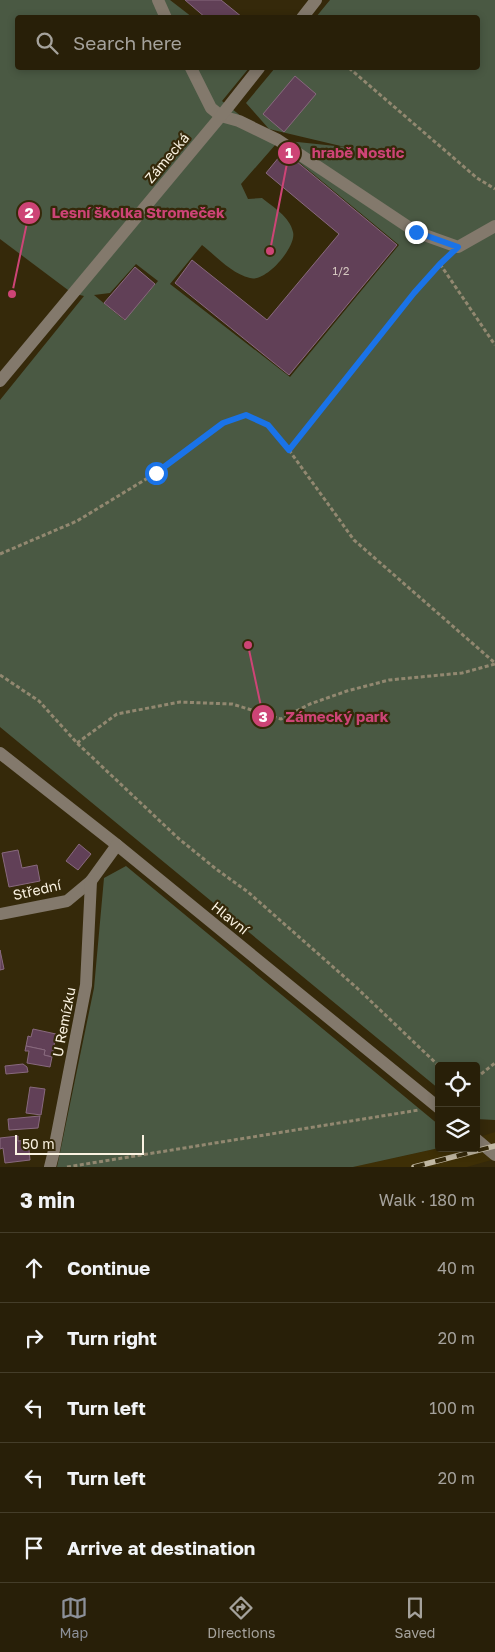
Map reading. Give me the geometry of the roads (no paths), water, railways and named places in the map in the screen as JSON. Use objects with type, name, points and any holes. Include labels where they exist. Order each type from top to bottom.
[{"type":"street","points":[[158,0],[165,15]]},
{"type":"street","points":[[304,15],[316,0]]},
{"type":"street","points":[[192,70],[211,108],[221,116],[239,121],[278,140],[416,232],[458,247],[495,226]]},
{"type":"street","name":"Zámecká","points":[[0,381],[257,70]]},
{"type":"street","name":"Hlavní","points":[[0,753],[117,845],[437,1107]]},
{"type":"street","name":"Střední","points":[[0,914],[67,901],[91,881],[117,845]]},
{"type":"street","name":"U Remízku","points":[[50,1167],[86,986],[91,881]]},
{"type":"street","points":[[480,1142],[491,1152]]},
{"type":"railway","points":[[414,1167],[495,1146]]},
{"type":"place","name":"hrabě Nostic","points":[[270,251]]},
{"type":"place","name":"Lesní školka Stromeček","points":[[12,294]]},
{"type":"place","name":"Zámecký park","points":[[248,645]]}]
